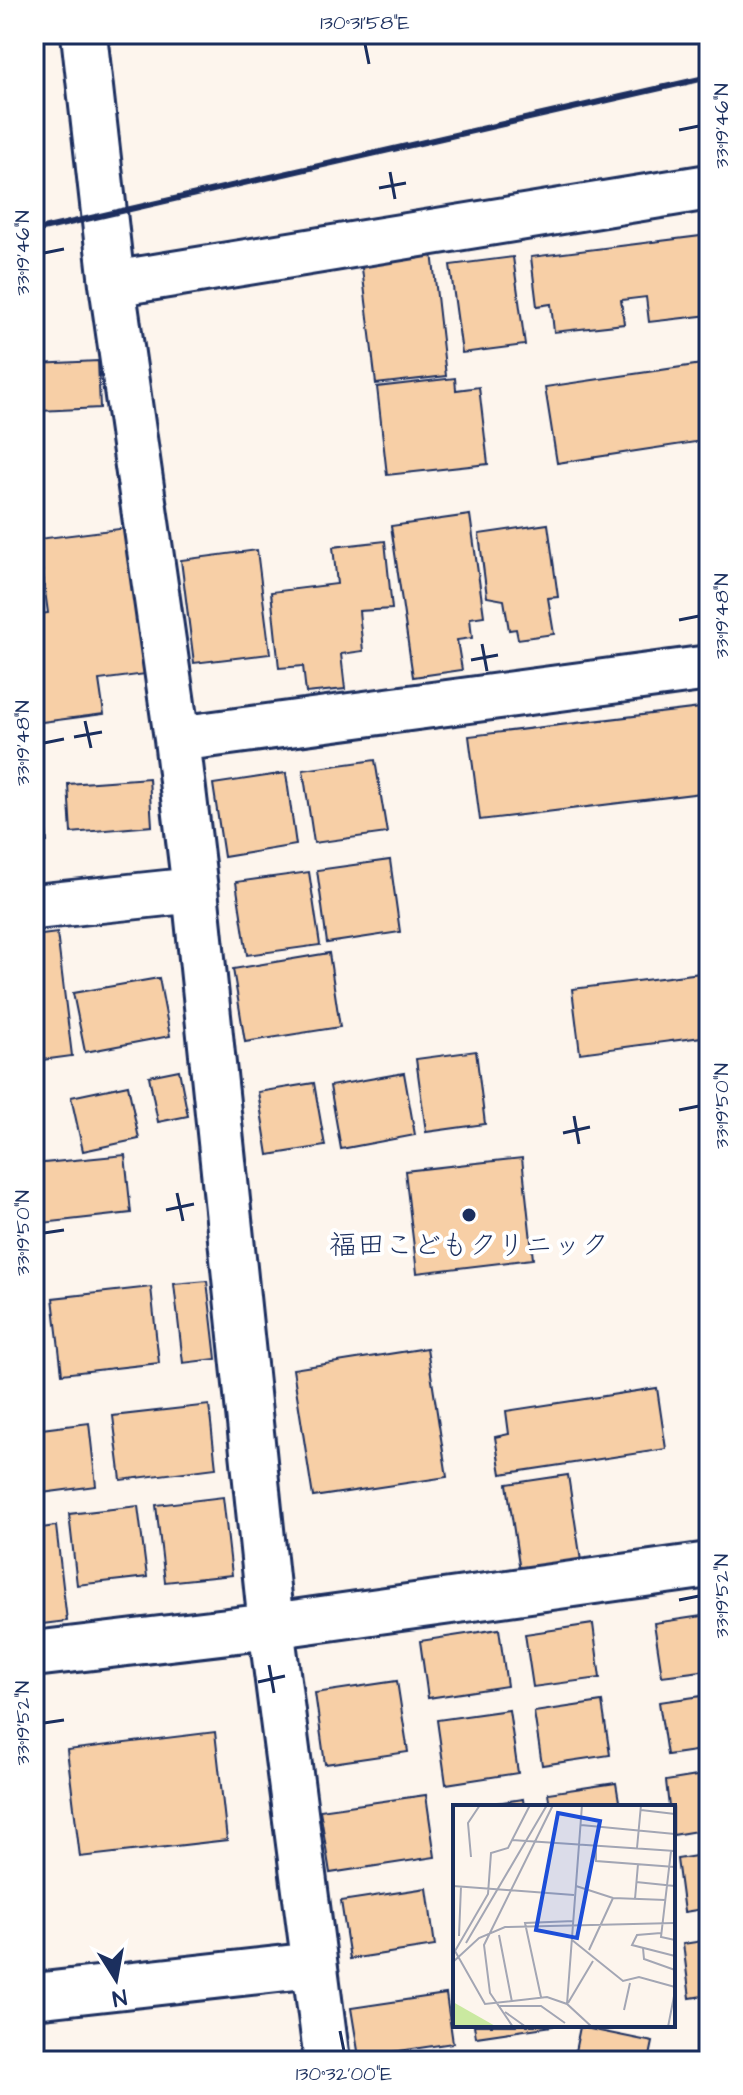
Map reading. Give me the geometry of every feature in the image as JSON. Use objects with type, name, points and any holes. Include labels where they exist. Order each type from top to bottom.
[{"type":"street","points":[[84,34],[112,284],[177,739],[271,1626],[327,2061]]},
{"type":"street","points":[[112,284],[709,187]]},
{"type":"street","points":[[177,739],[709,668]]},
{"type":"street","points":[[34,907],[195,890]]},
{"type":"street","points":[[34,1654],[271,1626],[709,1565]]},
{"type":"street","points":[[34,1996],[314,1965]]},
{"type":"building","points":[[709,235],[709,315],[649,322],[646,297],[621,300],[624,324],[554,332],[551,304],[537,306],[531,257]]},
{"type":"building","points":[[432,252],[446,376],[376,384],[361,260]]},
{"type":"building","points":[[513,257],[525,345],[462,353],[450,265]]},
{"type":"building","points":[[98,361],[100,408],[39,411],[36,364]]},
{"type":"building","points":[[709,363],[709,440],[557,463],[545,387]]},
{"type":"building","points":[[455,378],[456,390],[479,387],[488,464],[387,475],[377,387]]},
{"type":"building","points":[[470,515],[484,616],[470,618],[472,638],[457,640],[462,670],[413,677],[391,526]]},
{"type":"building","points":[[548,524],[558,597],[548,598],[554,634],[518,639],[516,629],[509,630],[504,600],[487,597],[479,534]]},
{"type":"building","points":[[127,528],[146,674],[99,680],[104,714],[34,723],[34,615],[48,613],[38,539]]},
{"type":"building","points":[[385,541],[392,609],[359,611],[363,651],[341,654],[345,689],[306,693],[303,666],[279,668],[271,592],[337,584],[333,547]]},
{"type":"building","points":[[257,550],[270,654],[194,663],[181,560]]},
{"type":"building","points":[[709,707],[709,792],[480,820],[469,736]]},
{"type":"building","points":[[375,760],[387,833],[314,843],[303,770]]},
{"type":"building","points":[[286,773],[296,845],[224,857],[213,784]]},
{"type":"building","points":[[149,778],[152,826],[71,833],[68,784]]},
{"type":"building","points":[[34,793],[43,793],[47,842],[34,843]]},
{"type":"building","points":[[390,860],[400,932],[327,943],[317,870]]},
{"type":"building","points":[[309,872],[320,945],[247,955],[236,882]]},
{"type":"building","points":[[57,933],[72,1056],[34,1061],[34,936]]},
{"type":"building","points":[[329,953],[340,1027],[245,1042],[233,969]]},
{"type":"building","points":[[709,972],[709,1036],[580,1053],[572,989]]},
{"type":"building","points":[[159,978],[170,1036],[85,1052],[73,993]]},
{"type":"building","points":[[476,1051],[485,1124],[426,1132],[416,1059]]},
{"type":"building","points":[[179,1070],[188,1116],[158,1122],[149,1076]]},
{"type":"building","points":[[404,1073],[415,1135],[341,1149],[330,1086]]},
{"type":"building","points":[[314,1083],[325,1146],[268,1155],[258,1092]]},
{"type":"building","points":[[128,1085],[139,1139],[83,1151],[71,1097]]},
{"type":"building","points":[[125,1155],[131,1213],[34,1224],[34,1164]]},
{"type":"building","name":"福田こどもクリニック","points":[[522,1158],[533,1259],[417,1273],[405,1171]]},
{"type":"building","points":[[207,1281],[216,1359],[183,1363],[174,1284]]},
{"type":"building","points":[[151,1287],[159,1363],[62,1374],[53,1298]]},
{"type":"building","points":[[427,1348],[447,1477],[313,1497],[293,1369]]},
{"type":"building","points":[[657,1388],[666,1449],[501,1474],[495,1437],[509,1434],[506,1411]]},
{"type":"building","points":[[209,1405],[216,1468],[121,1480],[113,1416]]},
{"type":"building","points":[[89,1423],[96,1486],[34,1494],[34,1430]]},
{"type":"building","points":[[568,1475],[581,1561],[520,1571],[507,1484]]},
{"type":"building","points":[[223,1497],[232,1575],[165,1582],[156,1505]]},
{"type":"building","points":[[138,1506],[147,1577],[77,1585],[69,1514]]},
{"type":"building","points":[[56,1526],[67,1621],[34,1625],[34,1529]]},
{"type":"building","points":[[709,1615],[709,1670],[662,1676],[654,1623]]},
{"type":"building","points":[[593,1624],[600,1678],[533,1687],[525,1634]]},
{"type":"building","points":[[499,1629],[507,1686],[428,1698],[420,1641]]},
{"type":"building","points":[[397,1681],[408,1752],[325,1764],[315,1693]]},
{"type":"building","points":[[709,1695],[709,1749],[667,1755],[659,1702]]},
{"type":"building","points":[[602,1702],[610,1755],[542,1765],[534,1712]]},
{"type":"building","points":[[509,1710],[518,1773],[446,1784],[437,1720]]},
{"type":"building","points":[[215,1732],[227,1840],[80,1857],[67,1750]]},
{"type":"building","points":[[709,1774],[709,1829],[675,1835],[675,1805],[669,1805],[666,1781]]},
{"type":"building","points":[[616,1783],[620,1805],[550,1805],[548,1793]]},
{"type":"building","points":[[426,1795],[435,1857],[330,1873],[320,1810]]},
{"type":"building","points":[[523,1799],[524,1805],[483,1805]]},
{"type":"building","points":[[709,1854],[709,1908],[684,1912],[677,1859]]},
{"type":"building","points":[[427,1888],[435,1946],[350,1959],[341,1901]]},
{"type":"building","points":[[709,1940],[709,1995],[690,1998],[683,1944]]},
{"type":"building","points":[[446,1994],[453,2043],[359,2057],[351,2008]]},
{"type":"building","points":[[474,2027],[546,2027],[476,2037]]},
{"type":"building","points":[[580,2027],[653,2042],[649,2061],[573,2061]]},
{"type":"railway","points":[[34,231],[709,77]]},
{"type":"place","name":"福田こどもクリニック","points":[[469,1215]]}]
